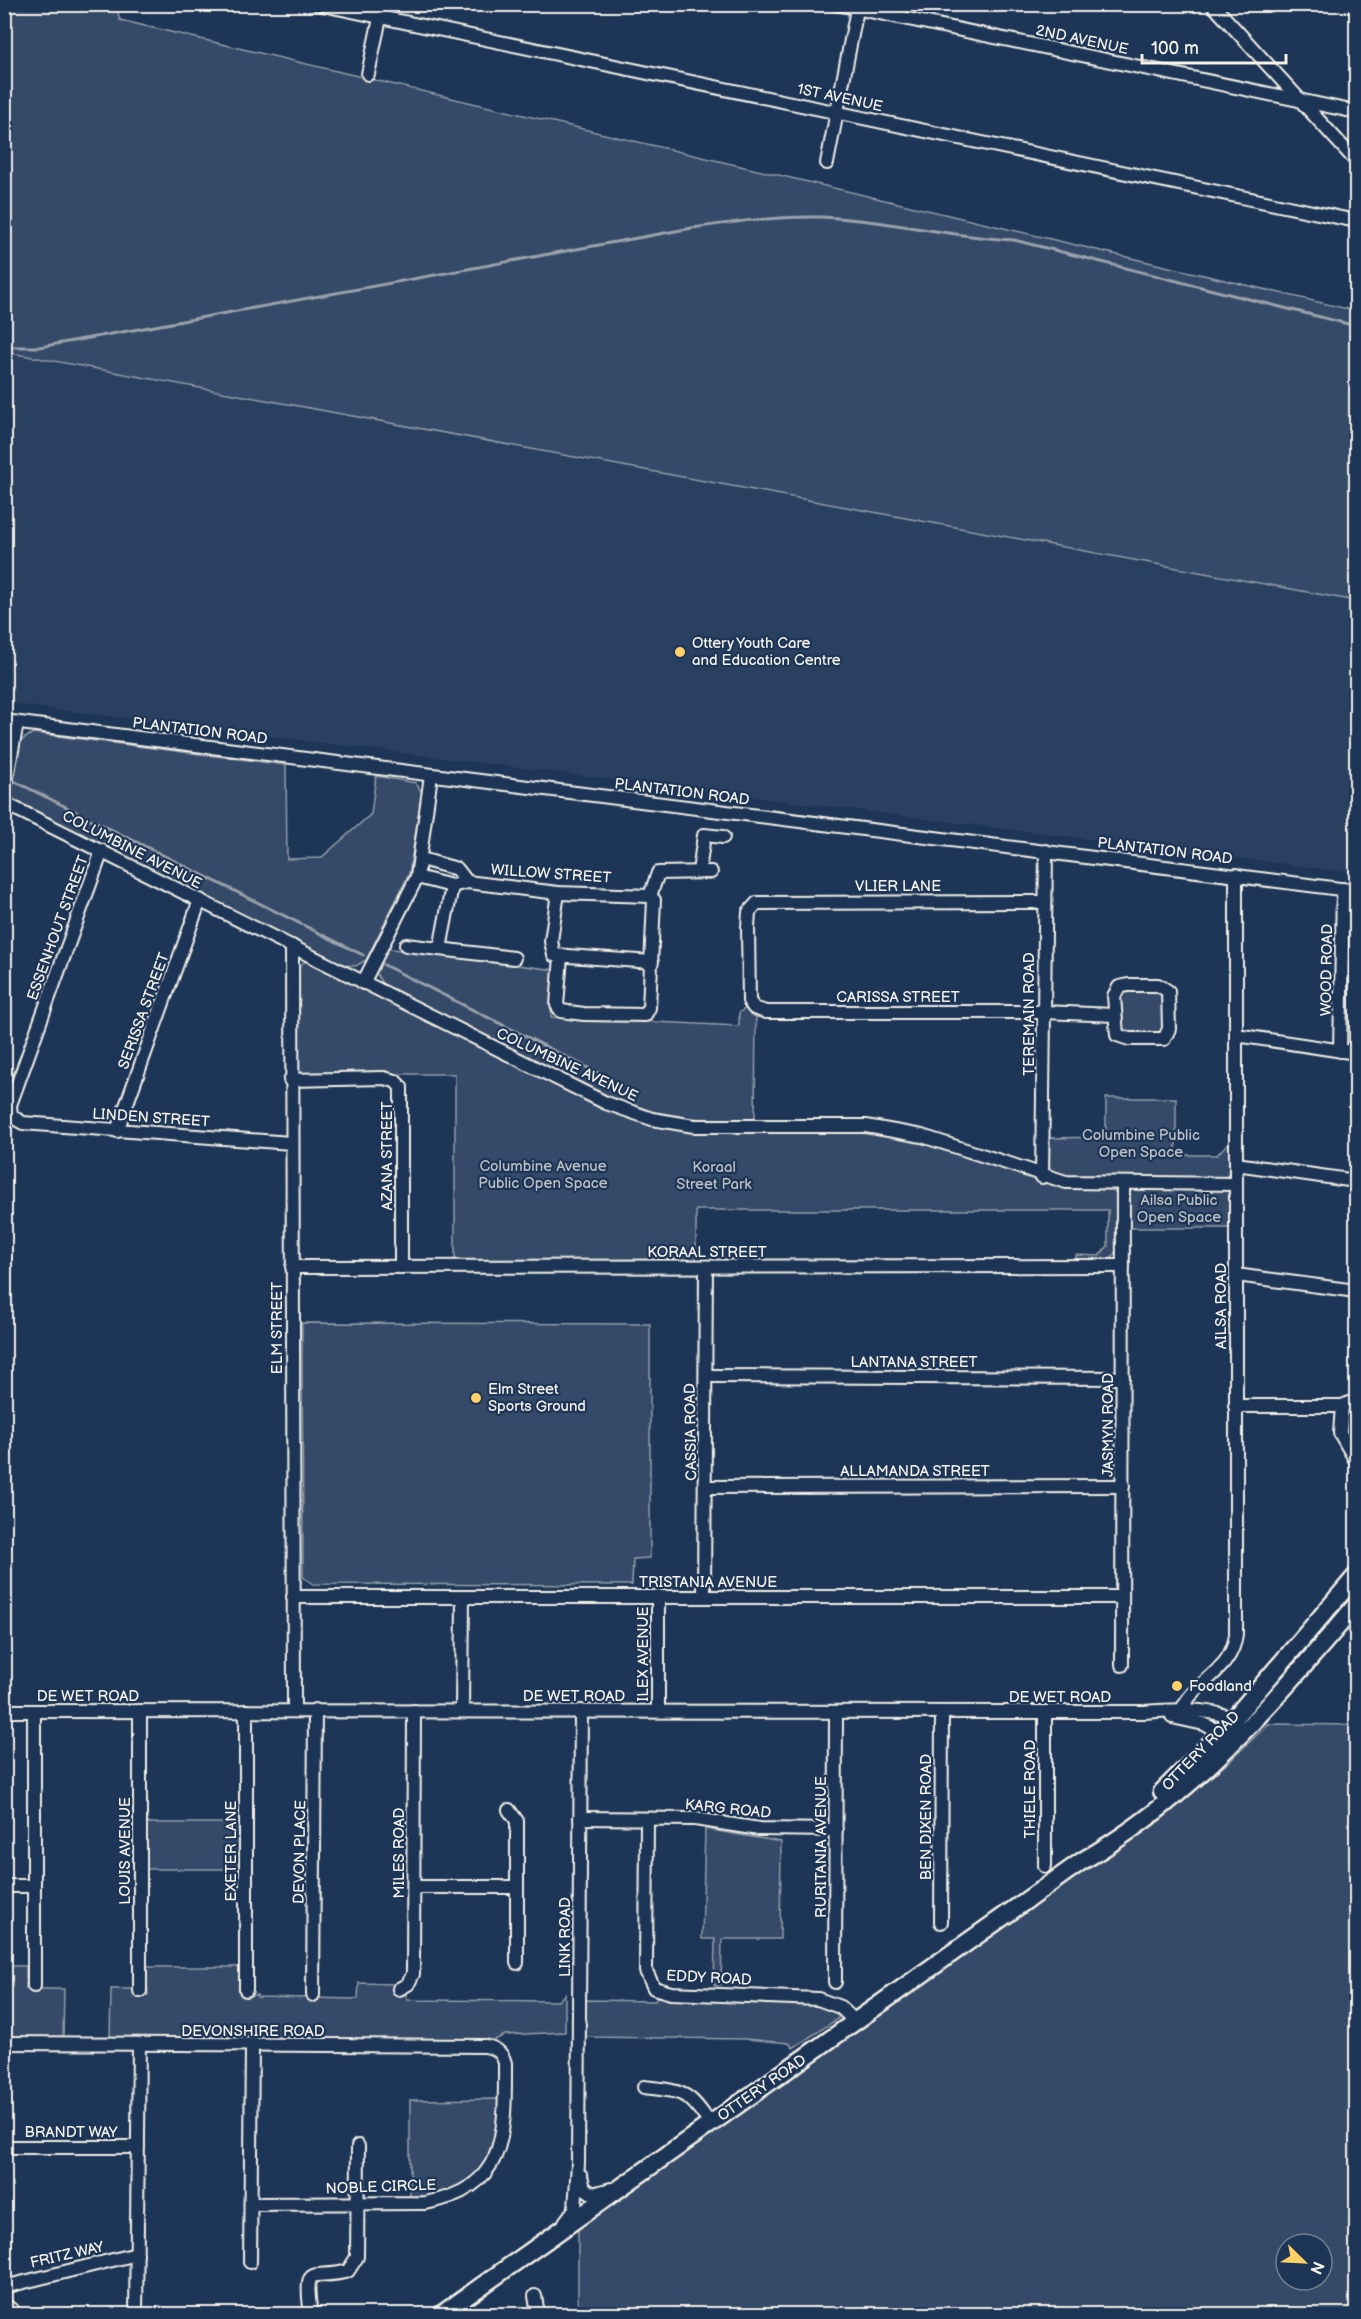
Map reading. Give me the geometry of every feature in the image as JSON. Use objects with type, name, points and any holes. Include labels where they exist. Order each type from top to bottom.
[{"type":"main road","name":"OTTERY ROAD","points":[[1234,1731],[1356,1576]]},
{"type":"main road","name":"OTTERY ROAD","points":[[442,2314],[1082,1861],[1234,1731],[1356,1605]]},
{"type":"street","name":"1ST AVENUE","points":[[318,4],[1356,221]]},
{"type":"street","points":[[368,74],[383,4]]},
{"type":"street","name":"2ND AVENUE","points":[[836,4],[1356,112]]},
{"type":"street","points":[[1212,4],[1356,161]]},
{"type":"street","points":[[826,163],[858,7]]},
{"type":"street","points":[[1322,124],[1325,115],[1336,108]]},
{"type":"street","points":[[4,794],[11,722]]},
{"type":"street","name":"PLANTATION ROAD","points":[[11,722],[1356,891]]},
{"type":"street","points":[[363,982],[417,877],[431,776]]},
{"type":"street","name":"COLUMBINE AVENUE","points":[[4,803],[606,1103],[652,1119],[694,1126],[866,1126],[892,1129],[949,1144],[1042,1177],[1066,1182],[1122,1185],[1236,1184]]},
{"type":"street","points":[[561,957],[558,1007],[567,1013],[640,1016],[647,1013],[655,904],[650,896],[658,873],[705,872],[704,835],[723,837]]},
{"type":"street","name":"ESSENHOUT STREET","points":[[11,1116],[10,1106],[102,851]]},
{"type":"street","name":"TEREMAIN ROAD","points":[[1042,1177],[1046,851]]},
{"type":"street","name":"WILLOW STREET","points":[[421,859],[457,869],[467,882]]},
{"type":"street","name":"AILSA ROAD","points":[[1181,1714],[1226,1663],[1236,1642],[1236,875]]},
{"type":"street","name":"WILLOW STREET","points":[[417,877],[452,886],[467,882],[558,893],[650,896]]},
{"type":"street","points":[[440,949],[452,886]]},
{"type":"street","name":"WOOD ROAD","points":[[1340,1051],[1343,889]]},
{"type":"street","points":[[558,893],[551,949],[554,955],[652,962]]},
{"type":"street","name":"SERISSA STREET","points":[[117,1131],[200,900]]},
{"type":"street","name":"VLIER LANE","points":[[754,1008],[748,996],[748,927],[749,912],[753,905],[775,901],[1044,902]]},
{"type":"street","points":[[406,945],[514,958]]},
{"type":"street","name":"ELM STREET","points":[[292,946],[290,1080],[294,1711]]},
{"type":"street","points":[[1158,985],[1169,993],[1169,1029],[1164,1039],[1119,1037],[1115,1032],[1114,1014],[1115,993],[1119,987],[1158,985]]},
{"type":"street","name":"CARISSA STREET","points":[[754,1008],[779,1012],[1114,1014]]},
{"type":"street","points":[[1236,1035],[1356,1053]]},
{"type":"street","name":"AZANA STREET","points":[[290,1080],[384,1078],[395,1081],[401,1087],[401,1267]]},
{"type":"street","name":"LINDEN STREET","points":[[11,1116],[20,1123],[291,1143]]},
{"type":"street","points":[[1236,1164],[1356,1181]]},
{"type":"street","name":"JASMYN ROAD","points":[[1122,1185],[1122,1665]]},
{"type":"street","name":"KORAAL STREET","points":[[292,1267],[1123,1266]]},
{"type":"street","name":"CASSIA ROAD","points":[[704,1597],[706,1267]]},
{"type":"street","points":[[1236,1275],[1356,1291]]},
{"type":"street","name":"LANTANA STREET","points":[[706,1376],[1123,1378]]},
{"type":"street","points":[[1235,1407],[1342,1406],[1356,1400]]},
{"type":"street","points":[[1342,1406],[1340,1433],[1356,1461]]},
{"type":"street","name":"ALLAMANDA STREET","points":[[706,1487],[1123,1486]]},
{"type":"street","name":"ILEX AVENUE","points":[[658,1596],[658,1711]]},
{"type":"street","name":"TRISTANIA AVENUE","points":[[293,1597],[1122,1597]]},
{"type":"street","points":[[462,1711],[463,1597]]},
{"type":"street","name":"DEVON PLACE","points":[[313,1995],[315,1710]]},
{"type":"street","name":"MILES ROAD","points":[[399,1989],[408,1984],[413,1974],[414,1710]]},
{"type":"street","name":"DE WET ROAD","points":[[4,1711],[1144,1712],[1181,1714],[1234,1731]]},
{"type":"street","points":[[34,1711],[34,1986]]},
{"type":"street","name":"LOUIS AVENUE","points":[[140,1711],[140,1991]]},
{"type":"street","name":"EXETER LANE","points":[[246,1711],[246,1990]]},
{"type":"street","name":"LINK ROAD","points":[[505,2270],[513,2257],[572,2215],[576,2203],[581,1711]]},
{"type":"street","name":"RURITANIA AVENUE","points":[[835,1982],[836,1712]]},
{"type":"street","name":"BEN DIXEN ROAD","points":[[941,1922],[942,1712]]},
{"type":"street","name":"THIELE ROAD","points":[[1045,1712],[1045,1866]]},
{"type":"street","name":"DE WET ROAD","points":[[1181,1714],[1234,1731]]},
{"type":"street","points":[[509,1810],[517,1821],[517,1963]]},
{"type":"street","name":"KARG ROAD","points":[[580,1818],[695,1819],[759,1829],[836,1830]]},
{"type":"street","name":"EDDY ROAD","points":[[647,1819],[646,1971],[654,1988],[671,1993],[818,1999],[840,2007],[856,2022]]},
{"type":"street","points":[[4,1886],[34,1886]]},
{"type":"street","points":[[414,1887],[517,1887]]},
{"type":"street","name":"DEVONSHIRE ROAD","points":[[4,2043],[485,2046],[500,2052]]},
{"type":"street","points":[[136,2314],[139,2045]]},
{"type":"street","points":[[250,2262],[252,2046]]},
{"type":"street","name":"NOBLE CIRCLE","points":[[251,2204],[357,2206],[441,2201],[466,2190],[481,2179],[498,2154],[504,2134],[505,2063],[500,2052]]},
{"type":"street","points":[[644,2087],[680,2091],[694,2101],[711,2124]]},
{"type":"street","points":[[310,2307],[307,2283],[309,2279],[315,2275],[348,2271],[357,2257],[358,2146]]},
{"type":"street","name":"BRANDT WAY","points":[[4,2147],[138,2147]]},
{"type":"street","points":[[584,2188],[593,2194],[608,2191],[640,2169],[660,2160]]},
{"type":"street","name":"LINK ROAD","points":[[578,2163],[589,2210]]},
{"type":"street","name":"FRITZ WAY","points":[[4,2287],[136,2254]]},
{"type":"street","points":[[535,2295],[538,2314]]},
{"type":"street","points":[[4,2304],[17,2314]]},
{"type":"shaded area","name":"Ottery Youth Care and Education Centre","points":[[5,352],[1356,601],[1356,873],[5,703]]},
{"type":"green space","points":[[4,5],[116,5],[120,20],[1356,311],[1356,601],[5,352]]},
{"type":"green space","points":[[33,733],[286,765],[287,859],[321,858],[371,814],[376,776],[416,783],[422,793],[409,874],[366,960],[356,966],[343,965],[16,802],[10,795],[19,742]]},
{"type":"green space","points":[[384,948],[555,970],[551,1017],[739,1026],[739,1013],[747,1007],[756,1014],[755,1120],[681,1118],[647,1111],[615,1100],[383,985],[375,971]]},
{"type":"green space","name":"Columbine Avenue Public Open Space","points":[[306,961],[597,1105],[644,1122],[872,1132],[910,1137],[1061,1188],[1112,1189],[1117,1194],[1117,1250],[1110,1260],[1076,1262],[1076,1255],[1099,1256],[1108,1246],[1108,1210],[696,1210],[696,1262],[455,1262],[455,1074],[305,1074],[299,1071],[297,967]]},
{"type":"green space","points":[[1121,991],[1162,991],[1165,1025],[1160,1035],[1122,1034],[1118,998]]},
{"type":"green space","name":"Columbine Public Open Space","points":[[1106,1098],[1176,1098],[1176,1155],[1217,1155],[1227,1144],[1231,1145],[1228,1175],[1222,1179],[1075,1178],[1052,1171],[1048,1165],[1048,1138],[1106,1137]]},
{"type":"green space","name":"Ailsa Public Open Space","points":[[1133,1189],[1226,1189],[1230,1194],[1231,1228],[1127,1228],[1128,1193]]},
{"type":"green space","name":"Elm Street Sports Ground","points":[[302,1323],[650,1324],[650,1558],[633,1559],[632,1585],[313,1584],[303,1577]]},
{"type":"green space","points":[[1268,1724],[1356,1725],[1356,2314],[578,2314],[578,2228],[1152,1821],[1227,1764]]},
{"type":"green space","points":[[144,1823],[242,1823],[242,1869],[144,1869]]},
{"type":"green space","points":[[705,1829],[781,1842],[780,1939],[722,1939],[721,1985],[714,1985],[715,1939],[702,1939]]},
{"type":"green space","points":[[5,1966],[26,1966],[26,1989],[64,1989],[63,2039],[5,2039]]},
{"type":"green space","points":[[143,1967],[241,1967],[241,1995],[257,1995],[257,1997],[358,1999],[359,1983],[395,1984],[397,1994],[407,1995],[407,2000],[558,2001],[565,1994],[565,2032],[505,2035],[486,2044],[110,2040],[111,1989],[135,1989],[135,1995],[148,1995],[147,1982],[143,1981]]},
{"type":"green space","points":[[657,1997],[785,2001],[830,2010],[839,2018],[793,2048],[789,2043],[745,2039],[585,2037],[585,2000],[655,2001]]},
{"type":"green space","points":[[500,2099],[498,2136],[485,2164],[476,2174],[453,2189],[410,2200],[410,2100]]},
{"type":"waterway","points":[[4,347],[40,347],[692,228],[787,217],[844,218],[1014,240],[1356,326]]},
{"type":"waterway","points":[[14,781],[363,955]]},
{"type":"waterway","points":[[384,965],[606,1077]]},
{"type":"place","name":"Ottery Youth Care and Education Centre","points":[[680,652]]},
{"type":"place","name":"Elm Street Sports Ground","points":[[476,1398]]},
{"type":"place","name":"Foodland","points":[[1177,1686]]},
{"type":"park label","name":"Koraal Street Park","points":[[714,1176]]}]
